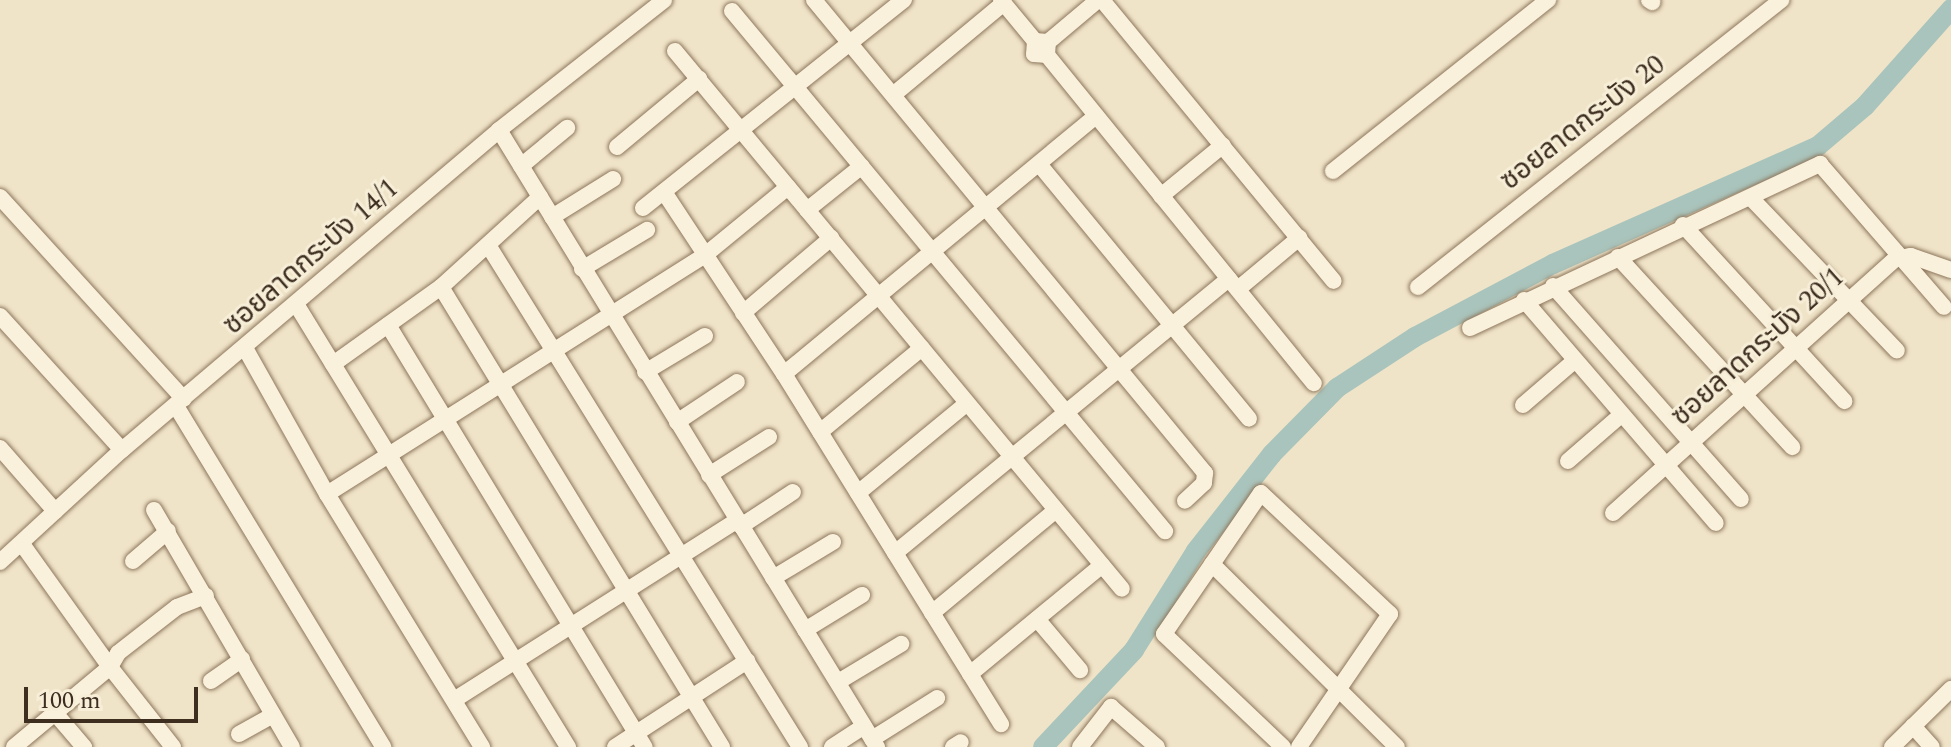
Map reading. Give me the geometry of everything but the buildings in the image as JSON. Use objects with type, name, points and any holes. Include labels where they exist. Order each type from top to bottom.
[{"type":"street","name":"ซอยลาดกระบัง 14/1","points":[[0,562],[122,450],[499,130],[664,0]]},
{"type":"street","points":[[814,0],[1205,473],[1204,483],[1185,501]]},
{"type":"street","points":[[643,208],[904,0]]},
{"type":"street","points":[[1043,46],[1100,0],[1334,281]]},
{"type":"street","points":[[1333,171],[1548,0]]},
{"type":"street","name":"ซอยลาดกระบัง 20","points":[[1418,287],[1781,0]]},
{"type":"street","points":[[893,95],[1002,2],[1043,46],[1096,116],[1314,383]]},
{"type":"street","points":[[732,11],[1165,531]]},
{"type":"street","points":[[675,51],[1122,589]]},
{"type":"street","points":[[617,147],[699,79]]},
{"type":"street","points":[[784,374],[1096,116]]},
{"type":"street","points":[[521,166],[567,128]]},
{"type":"street","points":[[499,130],[610,316],[871,737]]},
{"type":"street","points":[[1161,196],[1223,145]]},
{"type":"street","points":[[1039,164],[1249,419]]},
{"type":"street","points":[[1470,328],[1683,225],[1751,198],[1820,164],[1944,307]]},
{"type":"street","points":[[807,210],[862,166]]},
{"type":"street","points":[[552,217],[613,179]]},
{"type":"street","points":[[327,494],[705,255],[788,187]]},
{"type":"street","points":[[664,192],[784,374],[1001,724]]},
{"type":"street","points":[[0,197],[180,402],[383,747]]},
{"type":"street","points":[[333,364],[441,287],[540,197]]},
{"type":"street","points":[[1751,198],[1897,351]]},
{"type":"street","points":[[1683,225],[1793,351],[1844,401]]},
{"type":"street","points":[[582,269],[647,230]]},
{"type":"street","points":[[743,313],[831,238]]},
{"type":"street","points":[[895,553],[1172,326],[1299,238]]},
{"type":"street","points":[[488,245],[800,747]]},
{"type":"street","points":[[1618,257],[1792,447]]},
{"type":"street","points":[[1900,257],[1951,270]]},
{"type":"street","name":"ซอยลาดกระบัง 20/1","points":[[1613,513],[1900,257]]},
{"type":"street","points":[[1553,286],[1689,445],[1741,499]]},
{"type":"street","points":[[441,287],[722,747]]},
{"type":"street","points":[[1524,300],[1573,362],[1716,523]]},
{"type":"street","points":[[296,304],[568,747]]},
{"type":"street","points":[[0,316],[122,450]]},
{"type":"street","points":[[388,325],[641,740]]},
{"type":"street","points":[[645,372],[705,336]]},
{"type":"street","points":[[245,348],[327,494],[482,747]]},
{"type":"street","points":[[820,432],[922,348]]},
{"type":"street","points":[[1523,405],[1573,362]]},
{"type":"street","points":[[677,422],[737,382]]},
{"type":"street","points":[[858,493],[967,403]]},
{"type":"street","points":[[1568,461],[1620,416]]},
{"type":"street","points":[[709,475],[769,437]]},
{"type":"street","points":[[0,448],[55,511]]},
{"type":"street","points":[[454,700],[681,556],[793,492]]},
{"type":"street","points":[[1283,747],[1164,634],[1261,493],[1389,611],[1390,618],[1299,747]]},
{"type":"street","points":[[154,510],[292,747]]},
{"type":"street","points":[[932,613],[1056,510]]},
{"type":"street","points":[[133,561],[168,531]]},
{"type":"street","points":[[773,578],[833,542]]},
{"type":"street","points":[[22,544],[110,667],[173,747]]},
{"type":"street","points":[[1212,564],[1397,747]]},
{"type":"street","points":[[970,674],[1102,565]]},
{"type":"street","points":[[805,630],[862,595]]},
{"type":"street","points":[[14,747],[110,667],[118,653],[177,607],[206,596]]},
{"type":"street","points":[[1037,619],[1080,670]]},
{"type":"street","points":[[838,682],[901,644]]},
{"type":"street","points":[[211,681],[242,659]]},
{"type":"street","points":[[615,747],[641,740],[691,697],[747,661]]},
{"type":"street","points":[[1892,747],[1951,689]]},
{"type":"street","points":[[832,747],[871,737],[937,698]]},
{"type":"street","points":[[1080,747],[1111,707],[1157,747]]},
{"type":"street","points":[[55,713],[84,747]]},
{"type":"street","points":[[239,734],[273,715]]},
{"type":"street","points":[[1913,726],[1932,747]]},
{"type":"waterway","points":[[1043,747],[1134,650],[1196,551],[1272,454],[1337,388],[1415,337],[1553,264],[1818,146],[1865,106],[1951,9]]}]
